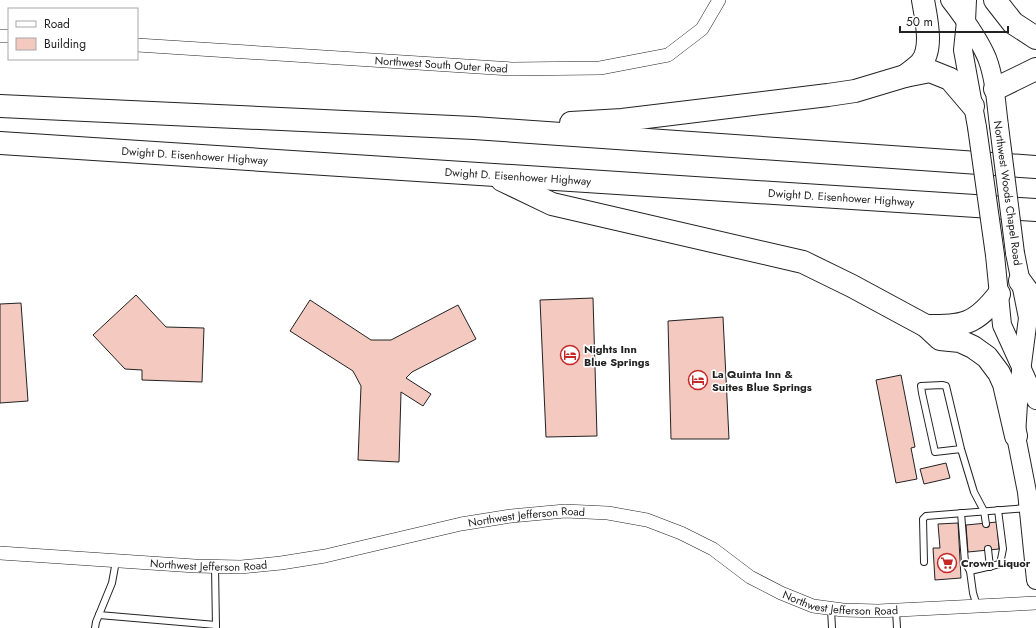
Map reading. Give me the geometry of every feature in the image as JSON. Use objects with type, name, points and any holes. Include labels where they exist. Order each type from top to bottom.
[{"type":"highway","points":[[905,76],[921,63],[926,54],[928,34],[923,0]]},
{"type":"highway","points":[[995,0],[1013,23],[1036,38]]},
{"type":"highway","points":[[995,89],[1036,69]]},
{"type":"highway","points":[[474,128],[622,120],[812,97],[855,91],[905,76],[930,71],[950,79],[975,116]]},
{"type":"highway","points":[[0,106],[474,128],[1036,167]]},
{"type":"highway","name":"Dwight D. Eisenhower Highway","points":[[0,143],[1036,210]]},
{"type":"highway","points":[[492,175],[552,204],[803,262],[852,286],[926,326],[940,339],[960,341],[973,347],[987,357],[999,373],[1004,384],[1016,436]]},
{"type":"highway","points":[[1020,281],[1036,303]]},
{"type":"highway","points":[[926,326],[953,326],[970,321],[979,317],[987,310],[999,294]]},
{"type":"main road","name":"Northwest Woods Chapel Road","points":[[950,0],[966,21],[987,58],[995,89],[1015,253],[1028,318],[1019,387],[1016,436],[1027,492],[1036,580]]},
{"type":"main road","name":"Northwest Woods Chapel Road","points":[[967,0],[963,50],[975,116],[996,255],[1002,326],[1036,400]]},
{"type":"street","name":"Northwest South Outer Road","points":[[138,45],[512,70],[600,68],[668,55],[702,29],[719,0]]},
{"type":"street","name":"Northwest Jefferson Road","points":[[0,553],[116,561],[241,567],[281,563],[325,556],[461,524],[511,516],[565,512],[608,513],[647,520],[681,533],[713,549],[750,577],[781,593],[813,606],[843,610],[878,611],[1036,603]]},
{"type":"lane","points":[[961,449],[935,452],[921,386],[946,386],[961,449],[974,492],[984,511],[986,524]]},
{"type":"lane","points":[[924,562],[923,519],[926,516],[1029,508]]},
{"type":"lane","points":[[970,571],[1000,564],[1002,550],[998,510]]},
{"type":"lane","points":[[961,513],[965,562],[970,571],[973,593],[977,606]]},
{"type":"lane","points":[[988,549],[990,567]]},
{"type":"lane","points":[[95,628],[112,583],[116,561]]},
{"type":"lane","points":[[99,615],[216,626],[215,566]]},
{"type":"lane","points":[[831,608],[832,628]]},
{"type":"lane","points":[[896,609],[897,628]]},
{"type":"building","points":[[136,295],[166,327],[204,328],[202,382],[142,380],[142,370],[125,369],[93,335]]},
{"type":"building","points":[[593,298],[597,436],[546,437],[540,300]]},
{"type":"building","points":[[310,300],[371,340],[391,340],[458,305],[476,339],[412,372],[406,378],[431,394],[423,406],[401,392],[399,462],[358,460],[361,386],[353,371],[290,331]]},
{"type":"building","points":[[21,303],[28,401],[0,403],[0,304]]},
{"type":"building","name":"La Quinta Inn & Suites Blue Springs","points":[[723,317],[729,439],[671,439],[668,321]]},
{"type":"building","points":[[901,375],[915,447],[911,448],[917,479],[896,483],[876,380]]},
{"type":"building","points":[[946,463],[950,478],[924,484],[920,469]]},
{"type":"building","name":"Crown Liquor","points":[[997,522],[999,549],[968,552],[966,525]]},
{"type":"building","name":"Crown Liquor","points":[[958,523],[961,578],[935,580],[933,548],[940,548],[938,524]]},
{"type":"place","name":"Nights Inn Blue Springs","points":[[570,355]]},
{"type":"place","name":"La Quinta Inn & Suites Blue Springs","points":[[698,380]]},
{"type":"place","name":"Crown Liquor","points":[[947,563]]}]
